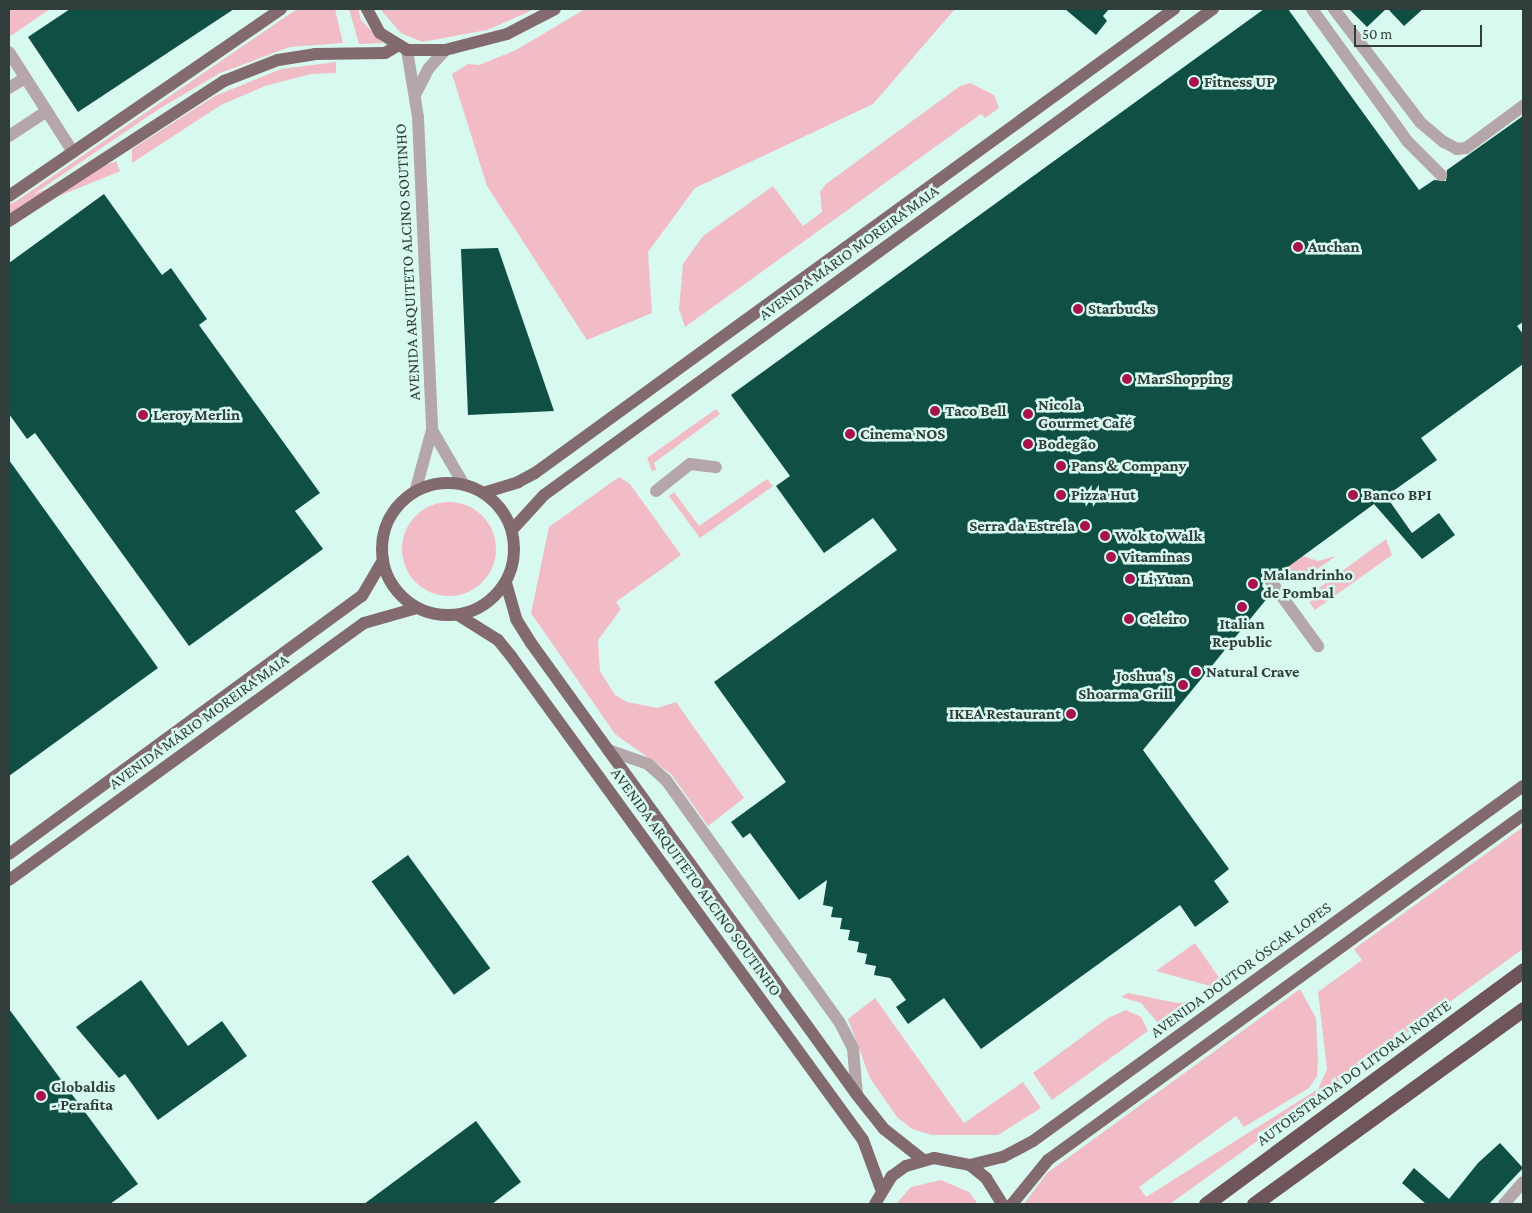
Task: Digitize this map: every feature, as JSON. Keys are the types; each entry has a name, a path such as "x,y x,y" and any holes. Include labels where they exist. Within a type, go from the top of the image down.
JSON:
{"highway":[{"name":"AUTOESTRADA DO LITORAL NORTE","path":"1206,1204 1523,970"},
{"path":"1254,1204 1523,1009"}],"main road":[{"path":"9,196 281,9"},
{"path":"367,9 380,33 403,48"},
{"path":"9,221 224,81 278,60 315,54 384,53 403,48 445,50 507,34 554,9"},
{"name":"AVENIDA MÁRIO MOREIRA MAIA","path":"512,530 544,494 1213,9"},
{"name":"AVENIDA MÁRIO MOREIRA MAIA","path":"483,493 518,482 535,473 1168,10"},
{"path":"431,485 464,485 483,493 506,515 512,530 512,566 506,583 477,609 458,615 417,608 394,588 383,560 382,540 388,522 399,505 415,492 431,485"},
{"name":"AVENIDA MÁRIO MOREIRA MAIA","path":"9,854 362,596 383,560"},
{"name":"AVENIDA ARQUITETO ALCINO SOUTINHO","path":"506,583 516,619 530,643 857,1095 884,1129 922,1159"},
{"name":"AVENIDA MÁRIO MOREIRA MAIA","path":"9,880 364,623 417,608"},
{"name":"AVENIDA ARQUITETO ALCINO SOUTINHO","path":"458,615 498,640 511,656 863,1140 881,1189"},
{"name":"AVENIDA DOUTOR ÓSCAR LOPES","path":"970,1165 1004,1157 1033,1141 1523,786"},
{"path":"1012,1204 1048,1160 1523,814"},
{"path":"875,1204 881,1189 906,1166 922,1159 946,1158 970,1165 986,1178 1002,1204"}],"street":[{"path":"1312,9 1408,142 1441,175"},
{"path":"1334,9 1421,123 1444,142 1456,149 1466,148 1523,106"},
{"name":"AVENIDA ARQUITETO ALCINO SOUTINHO","path":"403,48 416,92 432,430 415,492"},
{"path":"416,92 429,68 445,50"},
{"path":"9,52 73,152"},
{"path":"9,88 25,78"},
{"path":"9,136 47,111"},
{"name":"AVENIDA ARQUITETO ALCINO SOUTINHO","path":"432,430 464,485"},
{"path":"656,491 690,464 716,467"},
{"path":"1270,580 1318,646"},
{"path":"608,750 648,764 666,780 840,1023 852,1049 857,1095"},
{"path":"1504,1204 1523,1182"}],"shaded area":[{"path":"9,9 50,9 9,37"},
{"path":"297,9 335,9 343,43 290,47 220,73 159,109 9,211 9,206"},
{"path":"349,9 358,9 361,20 383,43 359,44"},
{"path":"380,9 535,9 487,30 422,42 401,33"},
{"path":"585,9 955,9 873,104 695,188 648,252 652,313 587,340 487,186 452,74 468,64 479,65 516,50"},
{"path":"336,62 336,73 311,74 265,86 221,105 132,163 132,149 215,96 281,69"},
{"path":"970,83 994,95 999,108 985,118 981,114 685,327 679,309 683,264 703,236 773,186 803,226 822,212 820,192 826,184 960,86"},
{"path":"116,161 120,171 9,216 9,204"},
{"path":"716,409 720,414 654,463 656,470 652,471 647,458"},
{"path":"619,477 630,484 681,555 616,602 621,609 598,640 600,671 615,695 627,702 657,708 676,702 744,798 708,826 671,774 615,734 531,613 549,527"},
{"path":"767,479 773,486 700,538 669,496 674,492 699,526"},
{"path":"449,502 467,506 482,516 492,531 496,549 492,567 482,582 467,592 449,596 431,592 416,582 406,567 402,549 406,531 416,516 431,506"},
{"path":"1386,539 1392,555 1315,610 1310,603 1312,593"},
{"path":"1303,556 1318,561 1336,556 1306,577 1292,577 1283,570"},
{"path":"1523,827 1523,949 1170,1204 1024,1204 1047,1173 1300,989 1316,1018 1317,1076 1309,1088 1244,1127 1236,1116 1139,1187 1146,1197 1318,1089 1327,1069 1318,992 1362,960 1354,949"},
{"path":"1195,943 1220,979 1210,986 1156,971"},
{"path":"1128,993 1177,1003 1189,1002 1158,1023 1141,1003 1121,997"},
{"path":"875,998 964,1123 1023,1082 1041,1108 998,1135 932,1135 912,1129 897,1117 870,1078 848,1019"},
{"path":"1126,1010 1141,1017 1148,1031 1052,1100 1033,1073 1108,1018"},
{"path":"941,1180 969,1192 978,1204 896,1204 911,1187"}],"building":[{"path":"70,9 234,9 78,112 28,37"},
{"path":"1065,9 1109,9 1103,16 1107,21 1096,35"},
{"name":"MarShopping","path":"1264,9 1288,9 1419,190 1434,180 1446,181 1447,170 1523,116 1523,322 1517,326 1523,334 1523,364 1421,438 1437,460 1386,496 1412,533 1439,513 1455,535 1422,559 1374,504 1277,575 1266,573 1262,586 1269,596 1143,750 1229,869 1214,881 1229,902 1195,927 1180,905 981,1049 944,998 908,1024 896,1007 906,1000 890,978 874,975 876,966 865,964 867,954 857,952 859,942 848,940 850,930 840,929 842,918 831,917 833,907 823,905 827,880 799,900 750,833 743,838 731,822 786,782 714,682 897,550 873,518 824,553 776,486 790,476 731,395"},
{"path":"1349,9 1386,9 1367,27"},
{"path":"1388,9 1423,9 1404,26"},
{"name":"Leroy Merlin","path":"104,194 162,275 171,268 207,319 199,325 320,493 295,511 323,549 189,646 35,433 27,439 9,414 9,263"},
{"path":"498,248 554,411 468,415 461,249"},
{"path":"9,460 158,668 9,776"},
{"path":"408,855 490,968 454,995 372,881"},
{"path":"141,980 188,1046 222,1021 247,1056 158,1120 125,1074 119,1078 76,1027"},
{"name":"Globaldis - Perafita","path":"9,1009 138,1184 110,1204 9,1204"},
{"path":"476,1121 521,1182 492,1204 364,1204"},
{"path":"1500,1143 1523,1168 1489,1204 1426,1204 1402,1183 1414,1168 1449,1199 1478,1163"}],"place":[{"name":"Fitness UP","path":"1194,82"},
{"name":"Auchan","path":"1298,247"},
{"name":"Starbucks","path":"1078,309"},
{"name":"MarShopping","path":"1127,379"},
{"name":"Taco Bell","path":"935,411"},
{"name":"Nicola Gourmet Café","path":"1028,414"},
{"name":"Leroy Merlin","path":"143,415"},
{"name":"Cinema NOS","path":"850,434"},
{"name":"Bodegão","path":"1028,444"},
{"name":"Pans & Company","path":"1061,466"},
{"name":"Pizza Hut","path":"1061,495"},
{"name":"Banco BPI","path":"1353,495"},
{"name":"Serra da Estrela","path":"1085,526"},
{"name":"Wok to Walk","path":"1105,536"},
{"name":"Vitaminas","path":"1111,557"},
{"name":"Li Yuan","path":"1130,579"},
{"name":"Malandrinho de Pombal","path":"1253,584"},
{"name":"Italian Republic","path":"1242,607"},
{"name":"Celeiro","path":"1129,619"},
{"name":"Natural Crave","path":"1196,672"},
{"name":"Joshua's Shoarma Grill","path":"1183,685"},
{"name":"IKEA Restaurant","path":"1071,714"},
{"name":"Globaldis - Perafita","path":"41,1096"}]}
